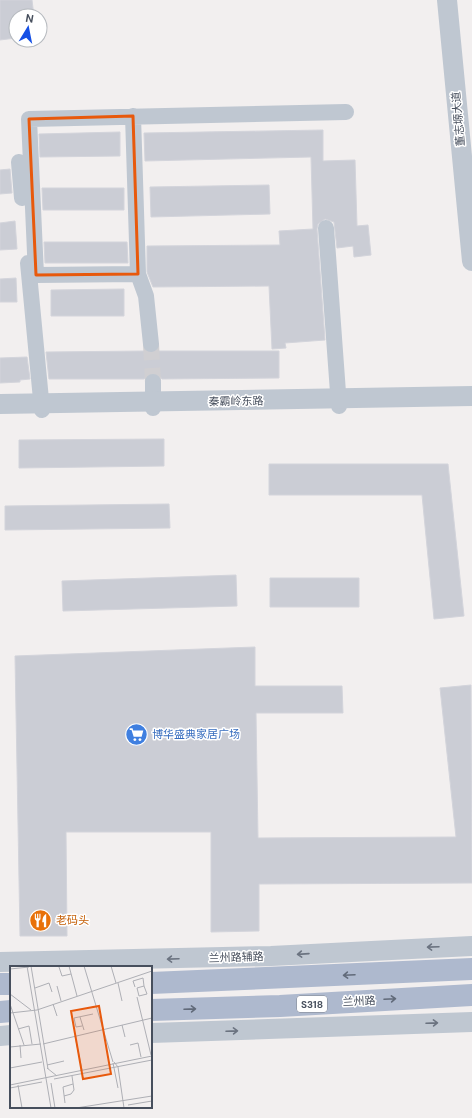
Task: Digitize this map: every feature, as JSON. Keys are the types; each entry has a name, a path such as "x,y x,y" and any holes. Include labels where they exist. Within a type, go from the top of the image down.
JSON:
{"main road":[{"path":"152,983 472,968"},
{"name":"兰州路","path":"152,1010 280,1006 472,995"},
{"path":"0,1012 10,1011"}],"street":[{"name":"董志塬大道","path":"447,0 472,261"},
{"name":"董志塬大道","path":"455,0 472,174"},
{"path":"138,274 36,275 29,119 346,112"},
{"path":"133,116 138,274 146,296 151,344"},
{"path":"19,162 41,407"},
{"path":"326,228 339,402"},
{"path":"153,382 153,405"},
{"name":"秦霸岭东路","path":"339,402 472,396"},
{"name":"秦霸岭东路","path":"0,411 41,407 153,405 339,402 472,403"},
{"name":"秦霸岭东路","path":"0,404 41,407"},
{"name":"兰州路辅路","path":"0,962 272,956 472,946"},
{"path":"152,1033 472,1022"},
{"path":"0,1036 10,1035"}],"highlighted area":[{"path":"133,116 138,274 36,275 29,119"}],"building":[{"path":"0,0 32,0 33,8 8,8 8,39 0,40"},
{"path":"323,130 323,161 355,160 357,226 368,225 371,255 354,257 353,246 337,248 334,222 325,219 318,224 317,229 325,340 285,343 286,348 272,349 269,286 153,287 147,272 147,246 280,245 279,231 313,229 311,157 145,161 144,133"},
{"path":"120,132 120,156 40,157 39,134"},
{"path":"10,169 12,193 0,194 0,170"},
{"path":"269,185 270,214 151,217 150,187"},
{"path":"42,188 124,188 124,210 43,210"},
{"path":"15,221 17,249 0,250 0,223"},
{"path":"44,242 127,242 128,263 45,263"},
{"path":"16,278 17,302 0,302 0,279"},
{"path":"124,289 124,316 51,316 51,290"},
{"path":"145,351 152,353 157,351 279,351 279,378 162,379 158,374 153,373 148,374 144,379 49,379 46,352"},
{"path":"27,357 30,379 20,380 20,382 0,383 0,358"},
{"path":"164,439 164,466 19,468 19,440"},
{"path":"269,464 448,464 464,616 434,619 422,495 269,495"},
{"path":"169,504 170,528 5,530 5,506"},
{"path":"236,575 237,606 63,611 62,581"},
{"path":"270,578 359,578 359,607 270,607"},
{"path":"255,647 255,686 342,686 343,713 256,713 258,838 456,837 440,688 471,685 472,883 259,884 259,931 211,932 211,832 66,832 67,936 20,936 15,656"}],"tunnel":[{"path":"151,344 153,382"}],"place":[{"name":"博华盛典家居广场","path":"137,734"},
{"name":"老码头","path":"41,920"}]}
